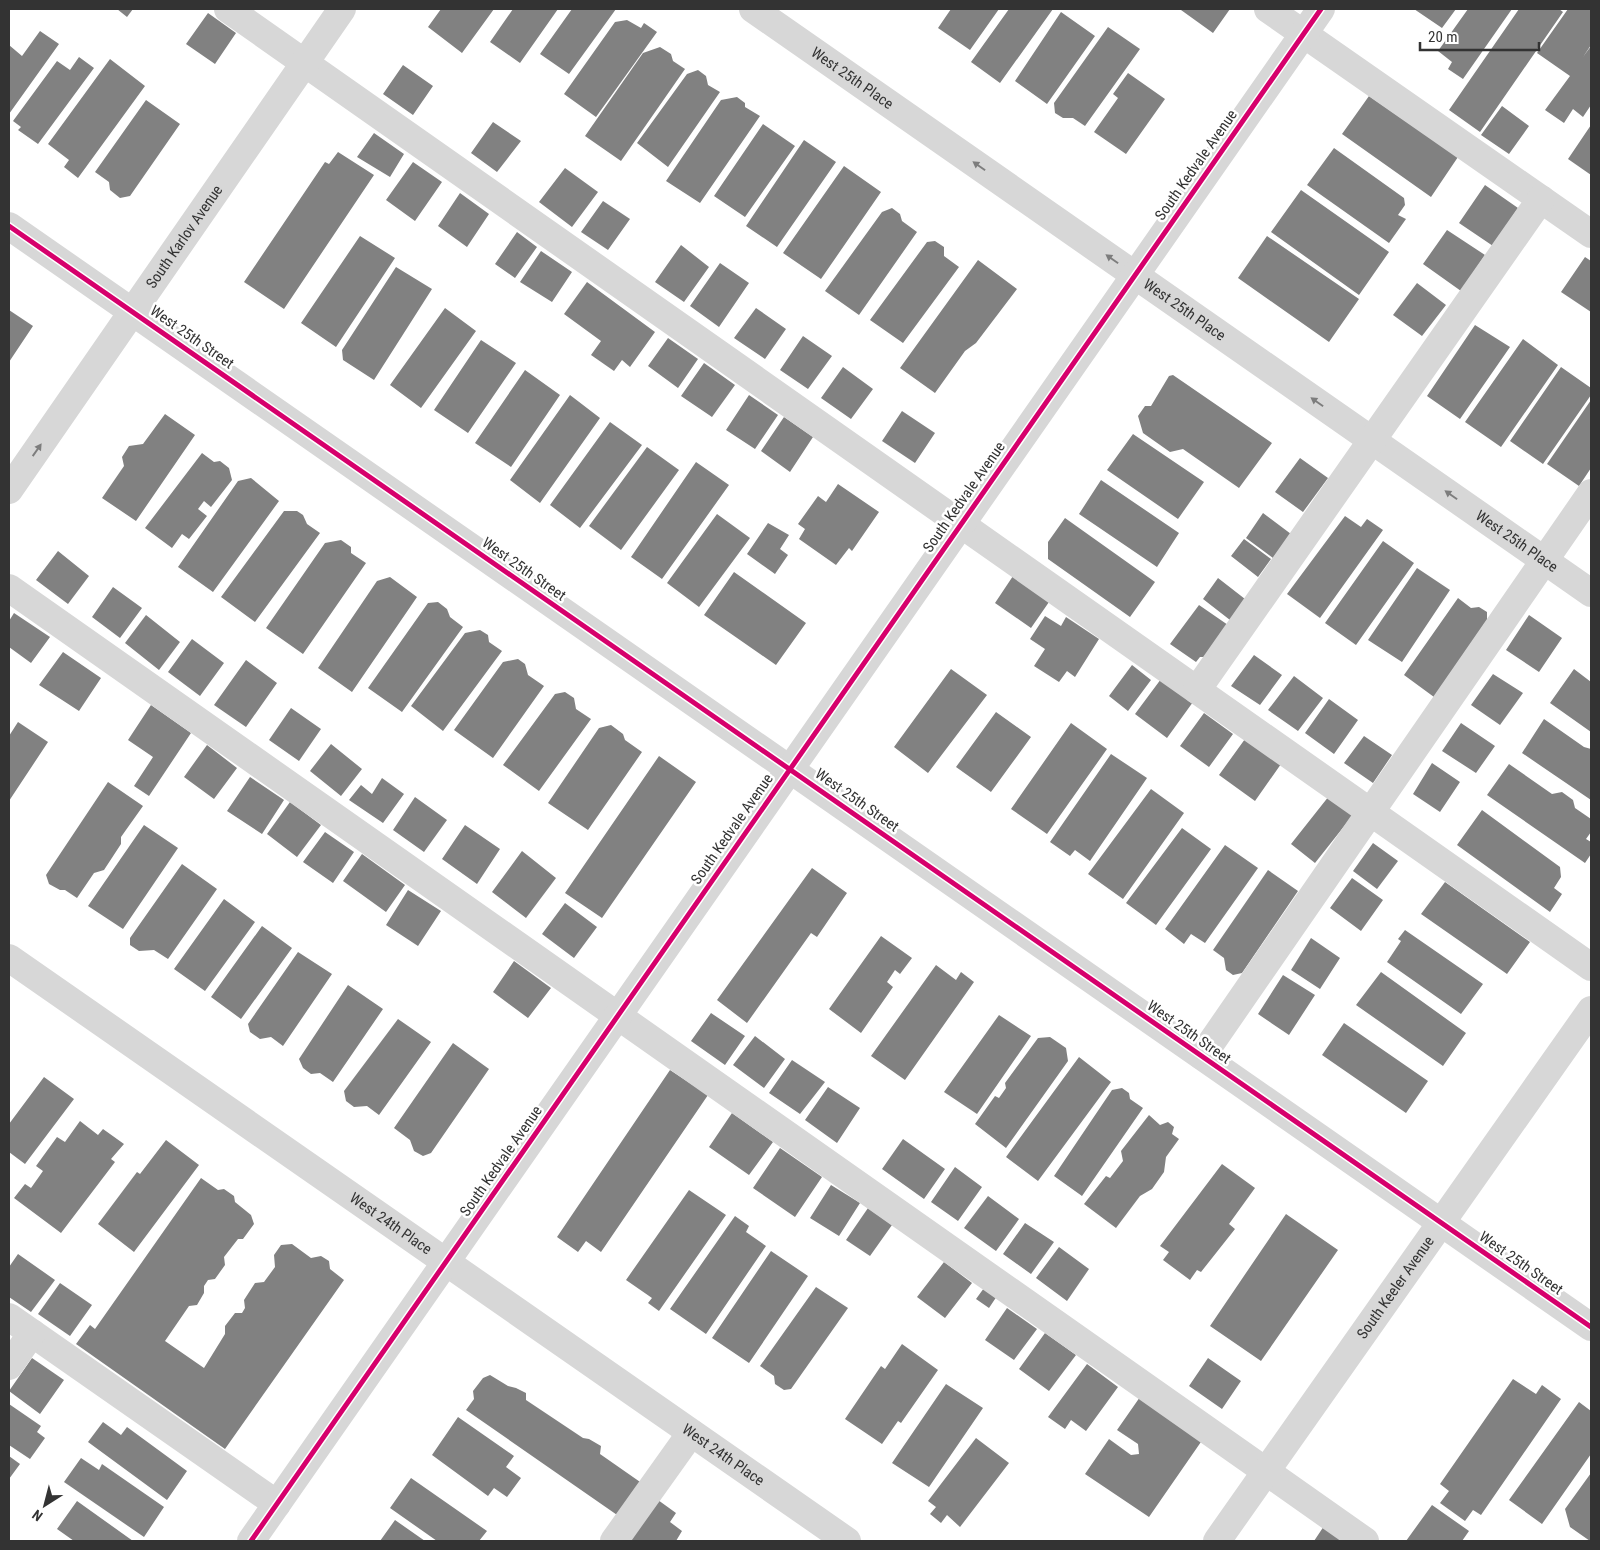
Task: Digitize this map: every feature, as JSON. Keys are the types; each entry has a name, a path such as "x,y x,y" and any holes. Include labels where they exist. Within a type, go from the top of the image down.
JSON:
{"street":[{"path":"228,9 1591,967"},
{"name":"South Karlov Avenue","path":"9,490 342,9"},
{"name":"West 25th Place","path":"753,9 1591,593"},
{"path":"1268,9 1591,234"},
{"name":"South Kedvale Avenue","path":"251,1541 1321,9"},
{"path":"1197,690 1542,199"},
{"name":"West 25th Street","path":"9,226 1591,1327"},
{"path":"1202,1056 1591,493"},
{"path":"9,588 1364,1541"},
{"name":"West 24th Place","path":"9,958 847,1541"},
{"name":"South Keeler Avenue","path":"1217,1541 1591,1010"},
{"path":"9,1317 277,1504"},
{"path":"9,1366 32,1333"},
{"path":"614,1541 691,1433"}],"building":[{"path":"117,9 133,9 127,17"},
{"path":"441,9 494,9 462,53 428,27"},
{"path":"513,9 558,9 520,63 490,42"},
{"path":"572,9 616,9 569,74 540,54"},
{"path":"951,9 999,9 970,50 938,28"},
{"path":"1009,9 1053,9 1000,83 971,62"},
{"path":"1182,9 1230,9 1213,33"},
{"path":"1414,9 1456,9 1442,28"},
{"path":"1468,9 1512,9 1463,79 1448,69 1452,62 1438,51"},
{"path":"1519,9 1559,9 1563,12 1480,132 1449,110"},
{"path":"1568,9 1591,9 1591,45 1583,57 1591,46 1591,105 1583,117 1573,109 1564,123 1545,110 1570,76 1537,53"},
{"path":"1061,12 1095,36 1047,104 1015,81"},
{"path":"208,13 236,33 215,64 186,44"},
{"path":"627,20 641,28 644,23 657,32 596,117 564,94 615,22"},
{"path":"1108,27 1140,49 1085,126 1073,118 1063,118 1055,113 1054,103"},
{"path":"40,31 59,44 9,114 9,45 22,56"},
{"path":"660,47 671,54 673,61 685,69 621,161 585,136 643,53"},
{"path":"79,57 94,68 38,144 18,130 21,127 13,121 57,61 70,70"},
{"path":"110,59 145,86 78,178 64,167 69,160 48,144"},
{"path":"403,65 433,86 413,115 383,94"},
{"path":"698,70 706,76 708,85 720,92 668,167 637,143 687,74"},
{"path":"1128,73 1165,99 1126,154 1094,132 1118,98 1113,94"},
{"path":"1369,96 1458,157 1431,197 1342,134"},
{"path":"737,97 745,103 745,107 760,116 700,203 666,181 721,100"},
{"path":"146,100 180,124 130,196 120,198 110,190 109,182 95,172"},
{"path":"1502,106 1529,126 1509,154 1481,135"},
{"path":"493,122 521,141 497,172 471,153"},
{"path":"763,124 795,146 745,217 714,196"},
{"path":"1591,125 1591,175 1568,159"},
{"path":"374,133 404,154 390,177 357,157"},
{"path":"804,140 836,162 777,247 746,226"},
{"path":"1334,148 1404,198 1405,205 1398,215 1406,219 1389,243 1307,185"},
{"path":"338,152 374,175 284,309 244,282 325,162 329,164"},
{"path":"413,162 442,182 415,221 386,200"},
{"path":"844,166 881,192 821,279 783,253"},
{"path":"565,168 598,192 572,227 539,202"},
{"path":"1485,185 1518,208 1493,246 1459,223"},
{"path":"1301,190 1389,252 1359,295 1271,232"},
{"path":"460,193 489,214 467,247 438,226"},
{"path":"603,201 630,219 608,250 581,232"},
{"path":"892,208 900,214 902,221 917,232 859,315 825,291 882,212"},
{"path":"1447,230 1485,255 1461,291 1423,264"},
{"path":"517,232 537,247 515,278 495,264"},
{"path":"360,236 395,258 336,347 301,323"},
{"path":"1267,236 1359,299 1329,342 1238,278"},
{"path":"935,241 944,247 944,256 959,267 903,343 870,320 927,242"},
{"path":"681,245 709,267 684,302 655,282"},
{"path":"541,251 572,272 552,302 520,282"},
{"path":"1585,257 1591,261 1591,312 1561,292"},
{"path":"978,260 1017,289 976,343 965,351 935,393 900,368"},
{"path":"720,263 749,283 719,327 690,306"},
{"path":"396,267 432,289 374,380 343,360 342,350"},
{"path":"587,282 655,332 630,367 622,360 614,371 591,355 601,341 564,314"},
{"path":"1417,283 1446,305 1422,336 1393,315"},
{"path":"445,308 476,331 421,408 390,385"},
{"path":"756,308 786,329 765,359 734,338"},
{"path":"9,310 33,326 9,362"},
{"path":"1475,325 1510,347 1460,419 1427,396"},
{"path":"803,336 832,356 808,389 780,370"},
{"path":"668,338 698,359 678,388 648,366"},
{"path":"1523,339 1558,365 1501,447 1465,422"},
{"path":"481,340 516,363 468,433 434,410"},
{"path":"704,363 735,385 712,417 681,396"},
{"path":"843,367 873,389 851,419 821,398"},
{"path":"1561,367 1591,388 1591,395 1543,464 1510,441"},
{"path":"525,370 560,395 511,467 475,443"},
{"path":"1173,375 1272,443 1239,488 1183,449 1170,452 1143,433 1138,416 1145,406 1151,406 1169,376"},
{"path":"570,395 600,418 540,503 510,480"},
{"path":"749,395 778,415 755,449 726,430"},
{"path":"1591,400 1591,468 1579,486 1547,464"},
{"path":"902,411 935,433 915,463 882,441"},
{"path":"165,414 195,435 136,521 102,498 124,466 122,457 129,446 143,444"},
{"path":"784,417 813,437 790,472 761,451"},
{"path":"610,422 642,445 580,528 550,505"},
{"path":"1133,434 1204,482 1178,519 1107,470"},
{"path":"647,447 679,470 621,550 589,526"},
{"path":"202,453 214,462 220,461 229,468 232,480 211,507 204,501 198,509 207,516 189,539 182,534 172,548 145,528"},
{"path":"1300,458 1328,478 1303,512 1275,492"},
{"path":"696,462 729,485 662,579 631,557"},
{"path":"251,478 279,501 213,592 178,567 238,481"},
{"path":"1101,480 1179,533 1157,567 1079,514"},
{"path":"838,484 879,512 852,551 849,548 836,565 799,539 805,529 798,524 818,496 826,502"},
{"path":"284,511 297,511 303,515 307,524 320,533 255,622 221,597"},
{"path":"1263,513 1291,534 1273,558 1246,538"},
{"path":"717,514 750,538 699,607 667,583"},
{"path":"1345,516 1361,527 1367,519 1383,530 1320,618 1287,594"},
{"path":"1065,518 1155,582 1130,617 1048,559 1048,542"},
{"path":"768,523 789,535 780,549 788,555 775,574 747,554"},
{"path":"1244,539 1271,559 1258,577 1231,556"},
{"path":"341,540 351,547 351,553 366,563 303,654 266,628 325,543"},
{"path":"1383,541 1414,563 1356,645 1325,623"},
{"path":"58,551 89,576 68,604 36,580"},
{"path":"1417,568 1450,590 1402,662 1368,640"},
{"path":"734,572 806,623 776,665 704,615"},
{"path":"1013,576 1049,602 1031,628 995,603"},
{"path":"390,577 417,597 352,692 318,668 377,581"},
{"path":"1218,578 1245,599 1230,620 1203,599"},
{"path":"113,587 142,608 120,638 92,617"},
{"path":"1458,598 1471,608 1479,607 1487,612 1487,620 1434,697 1404,675"},
{"path":"438,602 447,609 450,617 463,627 402,712 368,688 428,603"},
{"path":"1199,605 1228,625 1205,657 1200,657 1196,662 1170,644"},
{"path":"14,613 50,637 31,663 9,647 9,621"},
{"path":"146,615 180,642 159,670 125,643"},
{"path":"1529,615 1562,638 1539,672 1506,650"},
{"path":"1045,616 1061,626 1066,617 1099,639 1075,677 1067,671 1059,682 1034,666 1045,649 1030,639"},
{"path":"480,630 488,635 489,642 502,651 443,731 411,706 465,633"},
{"path":"192,639 224,663 200,696 168,672"},
{"path":"63,652 101,678 79,711 39,685"},
{"path":"1254,655 1282,675 1260,705 1231,686"},
{"path":"518,659 525,664 528,675 544,686 493,758 454,730 503,662"},
{"path":"246,660 277,683 246,727 214,705"},
{"path":"1132,665 1151,680 1128,711 1109,696"},
{"path":"951,669 987,695 928,773 894,747"},
{"path":"1574,669 1591,682 1591,732 1550,703"},
{"path":"1493,674 1523,693 1500,725 1471,705"},
{"path":"1294,676 1323,698 1298,731 1268,710"},
{"path":"1161,679 1193,702 1167,738 1135,714"},
{"path":"565,692 574,698 576,709 591,719 539,791 503,765 555,694"},
{"path":"1329,699 1358,720 1334,754 1305,733"},
{"path":"151,705 191,733 149,796 134,786 153,757 128,740"},
{"path":"291,708 321,729 299,761 269,740"},
{"path":"996,712 1031,737 991,792 956,767"},
{"path":"1204,713 1233,734 1209,767 1180,746"},
{"path":"1544,719 1584,747 1591,749 1591,800 1522,753"},
{"path":"18,722 48,742 9,801 9,736"},
{"path":"1071,723 1107,749 1047,834 1011,809"},
{"path":"1461,723 1495,746 1476,773 1442,751"},
{"path":"611,725 623,734 625,740 642,752 588,830 548,803 599,728"},
{"path":"1364,736 1392,755 1373,783 1344,763"},
{"path":"1245,739 1281,764 1255,801 1219,775"},
{"path":"331,744 362,769 341,796 310,771"},
{"path":"207,745 237,768 214,799 184,777"},
{"path":"1111,754 1147,778 1090,861 1075,850 1070,856 1050,842"},
{"path":"659,756 696,782 602,918 565,893"},
{"path":"1432,763 1460,782 1440,812 1413,794"},
{"path":"1509,764 1552,794 1562,792 1573,800 1575,808 1591,819 1591,832 1586,839 1591,842 1591,854 1585,863 1487,795"},
{"path":"250,777 284,800 262,834 227,811"},
{"path":"382,778 404,794 383,823 349,800 361,785 372,794"},
{"path":"108,782 143,806 121,837 121,844 104,870 94,873 77,898 65,890 60,890 49,884 46,875"},
{"path":"1151,789 1184,813 1123,899 1088,874"},
{"path":"1329,796 1353,815 1315,863 1291,844"},
{"path":"415,797 447,820 424,852 393,830"},
{"path":"290,802 321,825 297,857 267,834"},
{"path":"1482,810 1560,867 1561,877 1554,888 1562,894 1550,912 1457,845"},
{"path":"144,825 178,848 123,929 88,906"},
{"path":"465,825 500,849 477,884 442,859"},
{"path":"1182,828 1211,849 1156,925 1126,903"},
{"path":"325,832 354,852 333,883 303,862"},
{"path":"1373,843 1398,861 1377,889 1353,871"},
{"path":"1225,845 1258,868 1205,943 1191,934 1184,944 1165,929"},
{"path":"522,851 556,878 526,918 492,892"},
{"path":"362,854 405,885 386,912 343,881"},
{"path":"182,864 217,889 168,959 154,950 139,951 130,945 130,938"},
{"path":"812,868 847,893 817,937 811,933 747,1023 717,1000"},
{"path":"1268,870 1298,891 1242,973 1233,975 1226,970 1224,958 1213,950"},
{"path":"1352,878 1383,900 1361,931 1330,908"},
{"path":"1445,882 1530,942 1507,974 1421,914"},
{"path":"408,890 441,911 418,946 386,925"},
{"path":"224,899 255,922 205,991 174,969"},
{"path":"565,903 597,927 574,958 542,934"},
{"path":"262,926 292,948 241,1019 211,997"},
{"path":"1405,930 1483,984 1461,1014 1387,962 1401,941 1398,939"},
{"path":"881,936 912,958 900,974 895,970 887,982 893,987 861,1033 829,1009"},
{"path":"1311,938 1340,958 1320,989 1291,970"},
{"path":"298,952 332,974 283,1046 271,1037 260,1039 250,1032 248,1024"},
{"path":"514,961 551,988 528,1018 493,992"},
{"path":"936,965 956,980 961,972 974,982 905,1080 871,1056"},
{"path":"1381,972 1466,1033 1443,1066 1356,1005"},
{"path":"1283,975 1315,995 1289,1035 1258,1014"},
{"path":"348,985 383,1009 333,1082 320,1073 311,1074 303,1068 299,1059"},
{"path":"711,1013 745,1036 725,1065 691,1041"},
{"path":"999,1015 1031,1036 977,1114 944,1092"},
{"path":"398,1019 431,1042 379,1115 367,1106 354,1107 346,1101 344,1091"},
{"path":"1344,1023 1428,1081 1406,1113 1322,1055"},
{"path":"755,1036 785,1059 764,1088 733,1065"},
{"path":"1050,1037 1066,1048 1068,1061 1006,1148 975,1124 995,1096 999,1098 1006,1088 1005,1083 1038,1038"},
{"path":"453,1043 489,1069 431,1153 423,1156 414,1151 410,1140 394,1128"},
{"path":"1079,1057 1111,1082 1038,1181 1006,1157"},
{"path":"792,1060 825,1082 800,1114 769,1093"},
{"path":"670,1070 708,1095 601,1252 586,1241 578,1252 557,1237"},
{"path":"44,1077 74,1099 25,1164 9,1152 9,1124"},
{"path":"828,1087 860,1108 837,1143 805,1120"},
{"path":"1122,1088 1129,1093 1130,1099 1143,1108 1082,1196 1054,1176 1112,1090"},
{"path":"732,1113 773,1142 749,1175 709,1147"},
{"path":"1149,1115 1160,1125 1168,1122 1174,1127 1172,1134 1179,1139 1166,1157 1164,1172 1152,1189 1140,1196 1116,1228 1084,1204 1106,1176 1110,1178 1123,1161 1121,1151"},
{"path":"80,1121 98,1135 103,1129 124,1144 111,1159 115,1162 61,1233 14,1198 25,1184 31,1188 43,1171 36,1166 57,1137 65,1142"},
{"path":"903,1139 945,1169 924,1199 882,1169"},
{"path":"166,1140 199,1165 134,1252 98,1224 137,1172 140,1174"},
{"path":"780,1148 822,1177 795,1217 753,1188"},
{"path":"1222,1164 1255,1188 1229,1224 1235,1229 1201,1272 1197,1270 1190,1280 1163,1260 1169,1252 1160,1246"},
{"path":"955,1167 982,1187 958,1221 931,1202"},
{"path":"201,1178 218,1190 224,1189 234,1196 235,1202 251,1215 254,1224 243,1239 238,1239 224,1257 225,1265 215,1279 208,1280 204,1286 204,1293 197,1305 189,1306 165,1341 204,1368 225,1334 225,1326 235,1313 242,1313 245,1308 244,1300 255,1283 264,1282 275,1267 274,1255 281,1245 292,1244 311,1258 321,1256 329,1261 330,1269 344,1280 225,1449 76,1344 90,1325 95,1329"},
{"path":"831,1185 860,1203 839,1236 810,1218"},
{"path":"689,1190 726,1215 659,1311 648,1303 652,1298 626,1280"},
{"path":"988,1196 1019,1219 996,1251 964,1228"},
{"path":"868,1208 892,1225 870,1256 846,1240"},
{"path":"1286,1214 1338,1250 1261,1361 1210,1326"},
{"path":"735,1216 749,1226 746,1232 766,1246 706,1334 670,1309"},
{"path":"1025,1223 1054,1242 1031,1274 1003,1254"},
{"path":"1059,1247 1089,1269 1067,1301 1036,1278"},
{"path":"771,1251 808,1276 749,1363 712,1338"},
{"path":"18,1254 55,1280 31,1312 9,1297 9,1267"},
{"path":"944,1262 972,1283 945,1318 917,1297"},
{"path":"60,1283 92,1305 70,1336 38,1314"},
{"path":"816,1287 848,1308 791,1389 784,1390 775,1384 774,1376 760,1366"},
{"path":"984,1288 997,1296 989,1308 976,1299"},
{"path":"1007,1308 1037,1329 1014,1360 985,1340"},
{"path":"1045,1333 1076,1355 1049,1391 1019,1369"},
{"path":"902,1344 938,1370 901,1423 898,1421 882,1444 845,1419 881,1366 885,1369"},
{"path":"32,1358 64,1380 40,1414 9,1391"},
{"path":"1208,1358 1241,1381 1222,1409 1189,1386"},
{"path":"1087,1364 1118,1387 1086,1431 1071,1420 1065,1429 1048,1417"},
{"path":"490,1375 508,1386 526,1393 526,1400 583,1438 589,1439 601,1446 600,1454 643,1484 620,1517 466,1410 474,1399 473,1391 483,1378"},
{"path":"1513,1379 1536,1394 1542,1385 1561,1399 1481,1515 1473,1510 1465,1521 1440,1503 1449,1491 1440,1484"},
{"path":"946,1384 983,1408 929,1487 892,1463"},
{"path":"1140,1397 1203,1439 1149,1517 1085,1474 1109,1439 1131,1455 1139,1454 1138,1444 1117,1430"},
{"path":"1579,1402 1591,1411 1591,1454 1542,1524 1509,1500"},
{"path":"9,1404 41,1426 37,1432 45,1438 30,1459 9,1445"},
{"path":"458,1417 514,1456 506,1467 521,1478 507,1497 494,1488 488,1496 432,1455"},
{"path":"103,1422 121,1435 127,1427 187,1471 167,1500 88,1442"},
{"path":"976,1438 1009,1463 960,1527 947,1515 941,1523 930,1514 936,1507 928,1501"},
{"path":"9,1456 20,1464 9,1479"},
{"path":"81,1458 99,1470 102,1464 164,1507 144,1537 64,1482"},
{"path":"1591,1473 1590,1541 1570,1527 1565,1509"},
{"path":"411,1478 487,1531 479,1541 437,1541 390,1508"},
{"path":"658,1500 676,1513 670,1522 682,1531 676,1541 629,1541"},
{"path":"77,1501 133,1541 74,1541 57,1529"},
{"path":"1432,1505 1469,1531 1462,1541 1406,1541"},
{"path":"395,1520 425,1541 380,1541"},
{"path":"1324,1526 1347,1541 1314,1541"}],"cycle path":[{"path":"251,1541 1321,9"},
{"path":"9,226 1591,1327"}]}
